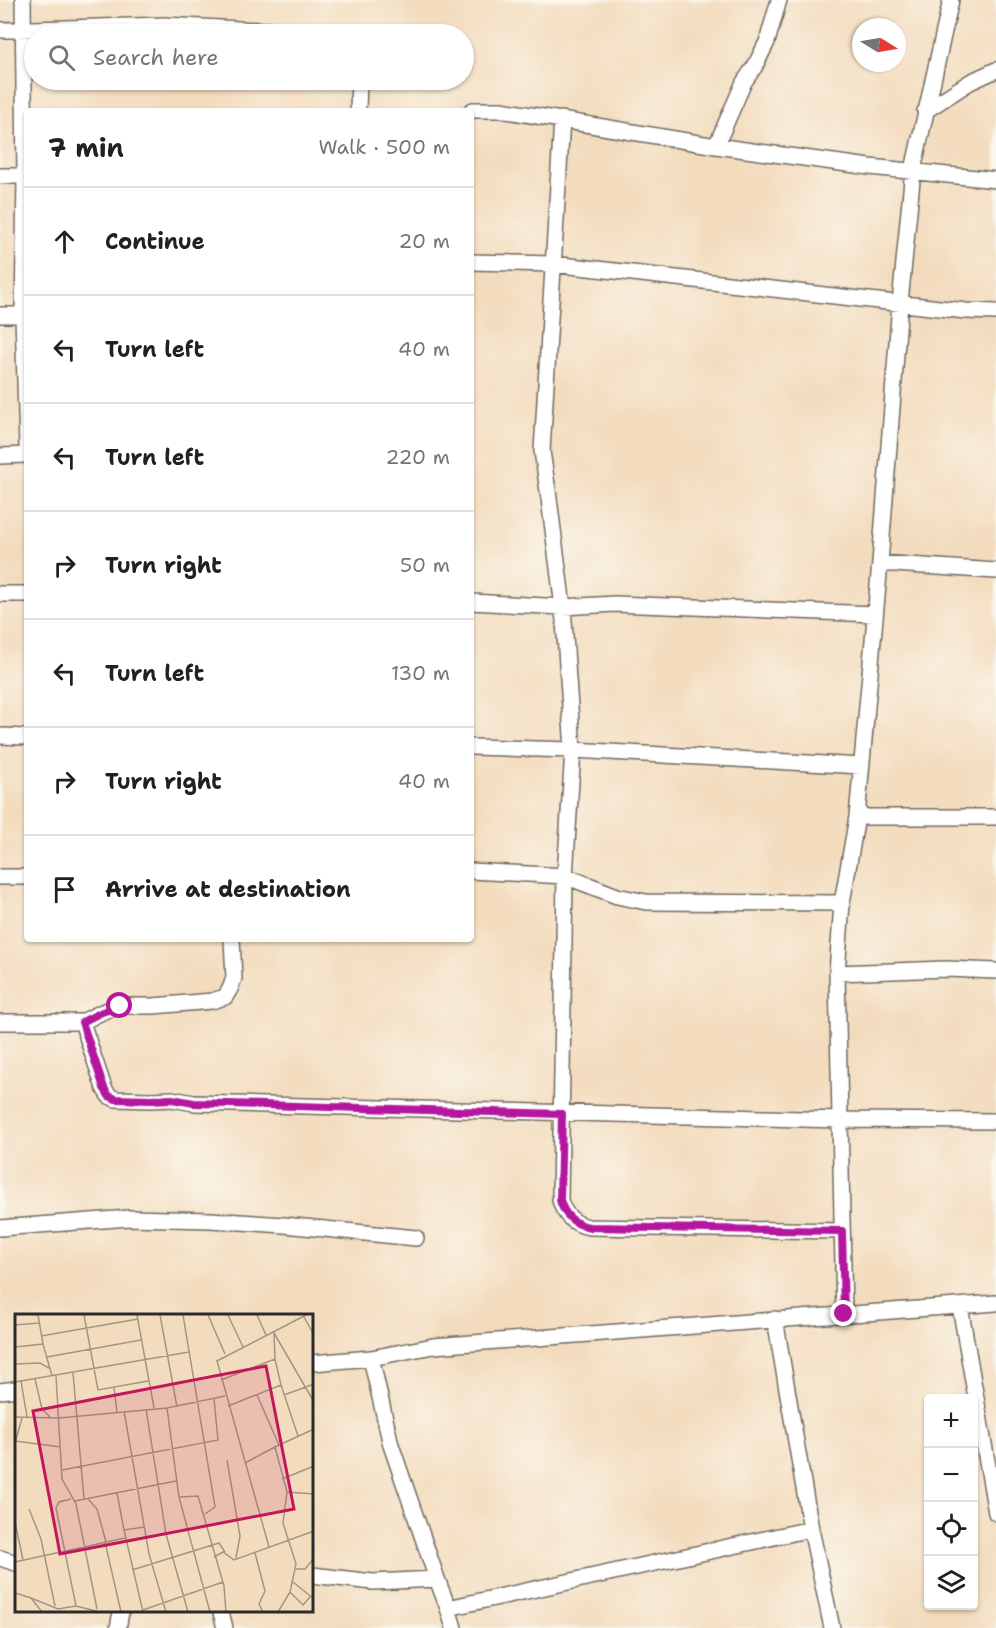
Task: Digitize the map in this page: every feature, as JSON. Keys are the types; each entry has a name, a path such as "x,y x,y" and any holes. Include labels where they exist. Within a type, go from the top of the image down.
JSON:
{"street":[{"path":"23,0 24,78"},
{"path":"716,146 744,82 767,42 779,0"},
{"path":"844,1314 837,974 842,903 857,817 913,170 951,0"},
{"path":"0,30 23,29"},
{"path":"926,111 970,81 996,70"},
{"path":"24,90 25,108"},
{"path":"358,108 359,90"},
{"path":"474,110 501,110 716,146 870,167 996,180"},
{"path":"562,119 542,451 562,607 573,750 565,876 560,1200 562,1208 573,1221 589,1227 842,1231"},
{"path":"0,176 24,176"},
{"path":"474,262 553,264 966,311 996,312"},
{"path":"0,315 24,320"},
{"path":"0,456 24,455"},
{"path":"880,563 996,571"},
{"path":"0,594 24,594"},
{"path":"474,602 562,607 615,604 875,614"},
{"path":"0,736 24,737"},
{"path":"474,747 573,750 861,766"},
{"path":"857,817 996,817"},
{"path":"474,871 565,876 617,896 646,902 842,903"},
{"path":"0,877 24,877"},
{"path":"0,1022 82,1022 120,1006 212,1001 225,997 234,978 232,942"},
{"path":"837,974 946,969 996,971"},
{"path":"82,1022 104,1088 109,1096 116,1099 172,1099 194,1103 562,1114 996,1121"},
{"path":"0,1228 129,1218 284,1225 416,1238"},
{"path":"314,1363 371,1358 433,1346 996,1303"},
{"path":"960,1306 996,1513"},
{"path":"775,1319 811,1529 832,1628"},
{"path":"371,1358 391,1445 454,1628"},
{"path":"0,1391 15,1389"},
{"path":"448,1608 811,1529"},
{"path":"0,1558 15,1563"},
{"path":"314,1575 373,1582 437,1579"},
{"path":"118,1628 121,1613"},
{"path":"221,1613 225,1628"}],"route":[{"path":"120,1006 82,1022 104,1088 109,1096 116,1099 172,1099 194,1103 562,1114 560,1200 562,1208 573,1221 589,1227 842,1231 844,1314"}]}
